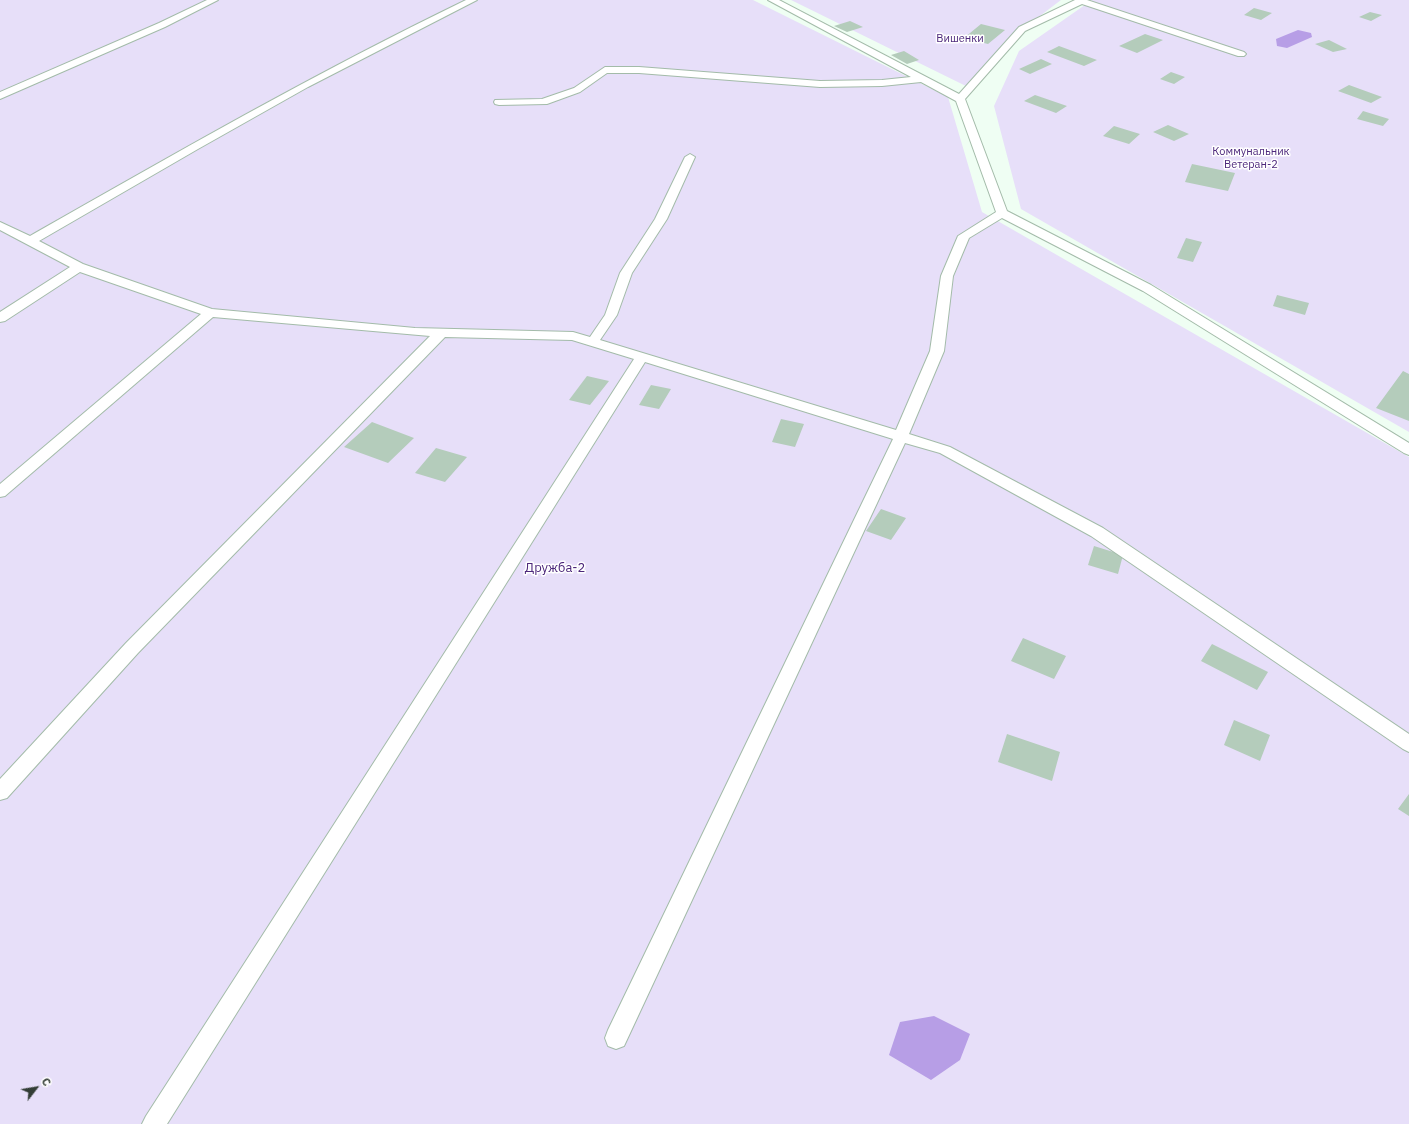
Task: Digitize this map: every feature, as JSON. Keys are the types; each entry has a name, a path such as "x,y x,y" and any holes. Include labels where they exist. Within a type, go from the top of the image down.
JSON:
{"lane":[{"path":"0,96 162,25 214,0"},
{"path":"30,242 246,117 421,24 473,0"},
{"path":"772,0 960,99 1002,213 1147,288 1409,450"},
{"path":"960,99 1022,29 1080,0 1241,54"},
{"path":"499,102 543,102 577,90 605,70 640,70 820,84 882,83 923,79"},
{"path":"592,343 611,315 626,273 661,219 690,157"},
{"path":"616,1038 901,436 937,351 947,276 964,236 1002,213"},
{"path":"0,225 79,267 210,314 415,332 573,336 945,450 1097,532 1409,744"},
{"path":"0,318 79,267"},
{"path":"0,492 210,314"},
{"path":"0,792 132,648 440,333"},
{"path":"154,1124 642,357"}],"green space":[{"name":"Дружба-2","path":"0,0 753,0 948,97 982,212 1409,457 1409,1124 0,1124"},
{"name":"Вишенки","path":"791,0 1061,0 1020,31 970,88"},
{"name":"Коммунальник Ветеран-2","path":"1092,0 1409,0 1409,432 1021,209 994,106 1019,51"}],"shaded area":[{"path":"1298,30 1311,33 1312,37 1287,48 1277,46 1276,39"},
{"path":"934,1016 970,1034 960,1060 931,1080 889,1055 900,1022"}],"building":[{"path":"1254,8 1272,13 1261,20 1244,15"},
{"path":"1370,12 1382,15 1371,21 1359,17"},
{"path":"850,21 863,27 847,32 834,26"},
{"path":"981,24 1005,30 988,44 964,38"},
{"path":"1145,34 1163,40 1137,53 1119,46"},
{"path":"1329,40 1347,49 1333,52 1315,44"},
{"path":"1059,46 1097,60 1084,66 1047,52"},
{"path":"904,51 919,60 907,64 891,55"},
{"path":"1041,59 1052,64 1030,74 1019,69"},
{"path":"1171,72 1185,77 1174,84 1160,79"},
{"path":"1349,85 1382,97 1371,103 1338,91"},
{"path":"1035,95 1067,106 1056,113 1024,101"},
{"path":"1363,111 1389,119 1383,126 1357,119"},
{"path":"1168,125 1189,134 1174,141 1153,132"},
{"path":"1114,126 1140,134 1129,144 1103,136"},
{"path":"1192,164 1235,173 1228,191 1185,182"},
{"path":"1186,238 1202,242 1193,262 1177,258"},
{"path":"1277,295 1309,303 1305,315 1273,306"},
{"path":"1403,371 1409,374 1409,421 1376,408"},
{"path":"587,376 609,381 590,405 569,400"},
{"path":"651,385 671,389 659,409 639,405"},
{"path":"781,419 804,424 795,447 772,442"},
{"path":"372,422 414,438 388,463 344,447"},
{"path":"436,448 467,457 445,482 415,473"},
{"path":"881,509 906,518 891,540 866,531"},
{"path":"1094,546 1123,555 1118,574 1088,565"},
{"path":"1023,638 1066,656 1054,679 1011,661"},
{"path":"1212,644 1268,672 1257,690 1201,661"},
{"path":"1234,720 1270,735 1260,761 1224,745"},
{"path":"1007,734 1060,752 1052,781 998,762"},
{"path":"1409,794 1409,816 1398,809"}]}
